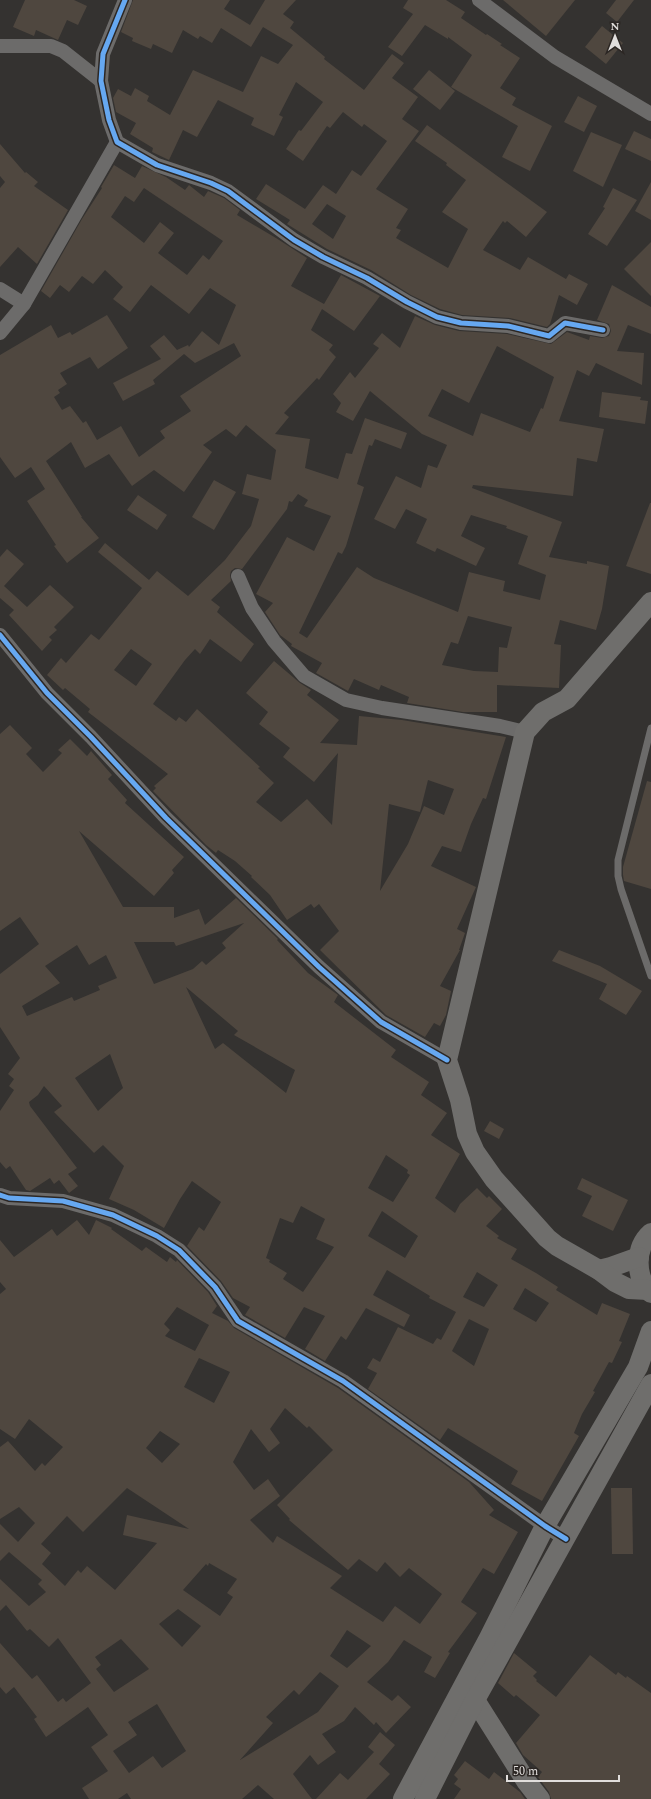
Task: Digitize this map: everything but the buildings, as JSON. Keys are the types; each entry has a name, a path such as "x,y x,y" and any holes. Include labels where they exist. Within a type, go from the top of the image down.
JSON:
{"main road":[{"path":"650,1292 629,1289 557,1246 547,1238 486,1169 475,1152 467,1134 460,1100 447,1060 525,732 543,712 567,699 651,602"},
{"path":"650,1292 642,1280 639,1269 639,1257 642,1245 651,1233"},
{"path":"598,1270 611,1268 639,1257"},
{"path":"425,1799 475,1700 497,1642 545,1526 638,1367 651,1331"},
{"path":"403,1799 497,1642 566,1539 651,1384"},
{"path":"475,1700 526,1780 540,1799"}],"street":[{"path":"125,0 103,54 101,81 109,120 117,142 157,165 211,183 228,191 294,240 323,257 367,278 407,302 437,317 461,323 508,326 549,336 565,323 603,330"},
{"path":"479,0 555,57 651,114"},
{"path":"0,46 51,46 63,52 101,81"},
{"path":"0,333 24,304 117,142"},
{"path":"0,289 24,304"},
{"path":"238,576 252,608 274,641 304,676 346,700 382,708 500,726 525,732"},
{"path":"0,634 47,693 91,737 166,818 318,967 381,1022 447,1060"},
{"path":"0,1195 9,1198 63,1201 113,1215 157,1236 179,1250 210,1282 238,1320 344,1381 545,1526 566,1539"}],"lane":[{"path":"651,728 618,860 618,876 621,889 651,976"}],"cycle path":[{"path":"125,0 103,54 101,81 109,120 117,142 157,165 211,183 228,191 294,240 323,257 367,278 407,302 437,317 461,323 508,326 549,336 565,323 603,330"},
{"path":"0,635 47,693 91,737 166,818 319,967 381,1022 447,1060"},
{"path":"0,1195 9,1198 63,1201 113,1215 157,1236 179,1250 215,1287 238,1321 343,1381 545,1526 566,1539"}]}
